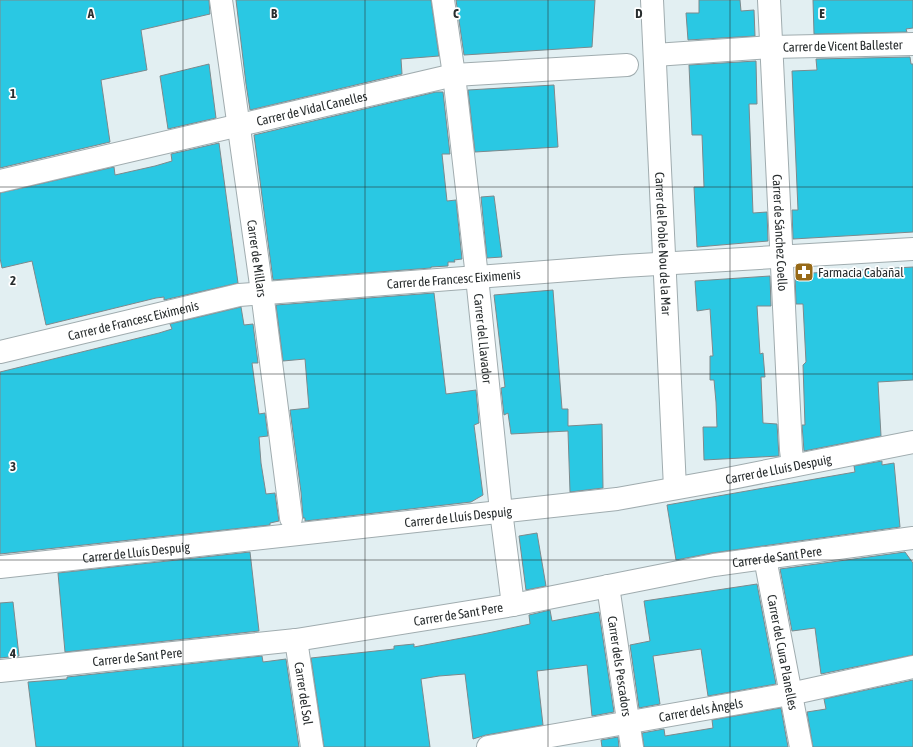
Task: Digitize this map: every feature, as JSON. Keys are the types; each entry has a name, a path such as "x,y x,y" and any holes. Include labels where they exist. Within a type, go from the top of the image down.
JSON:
{"street":[{"name":"Carrer de Millars","path":"220,0 262,292 291,518"},
{"name":"Carrer del Llavador","path":"443,0 454,75 477,277 501,511 513,605"},
{"name":"Carrer del Poble Nou de la Mar","path":"652,0 675,488"},
{"name":"Carrer de Sánchez Coello","path":"769,0 781,257 793,465"},
{"name":"Carrer de Vicent Ballester","path":"771,47 913,44"},
{"path":"654,55 771,47"},
{"name":"Carrer de Vidal Canelles","path":"0,181 454,75 627,65"},
{"name":"Carrer de Francesc Eiximenis","path":"0,352 239,295 262,292 664,263 913,249"},
{"name":"Carrer de Lluís Despuig","path":"0,567 617,499 913,442"},
{"name":"Carrer de Sant Pere","path":"0,671 296,640 513,605 714,565 913,538"},
{"name":"Carrer del Cura Planelles","path":"765,558 800,747"},
{"name":"Carrer dels Pescadors","path":"608,586 632,747"},
{"name":"Carrer del Sol","path":"296,640 312,747"},
{"name":"Carrer dels Àngels","path":"488,747 790,694 913,667"}],"building":[{"path":"0,0 209,0 210,14 141,30 147,70 101,80 110,142 0,168"},
{"path":"236,0 431,0 439,56 401,59 402,74 250,110"},
{"path":"456,0 595,0 592,47 464,55"},
{"path":"699,0 740,0 741,11 754,10 755,36 688,40 686,13 699,13"},
{"path":"813,0 913,0 913,28 906,29 907,32 814,34"},
{"path":"910,57 911,64 913,64 913,232 793,239 792,210 798,210 792,71 817,70 816,59"},
{"path":"756,61 757,104 749,104 753,213 767,212 768,241 697,247 694,187 704,187 702,135 692,135 689,65"},
{"path":"209,64 216,118 168,129 160,76"},
{"path":"554,85 558,147 475,152 468,90"},
{"path":"436,92 443,92 450,154 442,154 447,201 456,200 462,259 454,260 455,262 448,262 448,266 431,268 273,280 254,135"},
{"path":"219,143 238,283 164,300 164,297 156,298 46,325 32,261 2,268 0,258 0,193 114,167 115,175 155,166 172,161 171,154"},
{"path":"494,196 502,257 487,258 481,197"},
{"path":"913,267 913,380 878,382 881,436 804,451 802,425 805,425 803,365 806,362 803,304 796,304 795,274"},
{"path":"770,276 771,306 757,306 760,354 763,353 765,377 761,377 763,423 777,424 779,456 704,460 703,427 717,427 716,402 714,380 710,380 710,356 713,356 710,309 697,311 695,281"},
{"path":"553,290 562,409 568,409 568,426 602,424 603,488 570,492 568,431 511,434 508,413 504,415 501,388 505,387 494,295"},
{"path":"434,293 446,394 476,390 479,423 474,425 483,495 471,502 305,521 305,518 303,518 290,410 309,408 305,359 283,361 276,305"},
{"path":"241,307 244,325 253,324 258,363 252,363 259,414 265,413 268,436 259,437 261,463 266,494 275,493 279,521 270,523 270,525 0,554 0,372 159,333 172,329 170,324"},
{"path":"882,461 882,465 894,463 900,527 712,553 676,560 667,505 855,472 854,466"},
{"path":"537,533 546,586 526,590 519,536"},
{"path":"250,552 259,631 65,652 58,573"},
{"path":"905,552 913,563 913,655 821,674 815,628 792,631 780,569"},
{"path":"757,584 776,684 708,696 701,649 653,656 660,704 639,708 630,645 650,641 644,601"},
{"path":"13,602 19,656 0,658 0,603"},
{"path":"550,610 552,621 599,612 614,712 592,716 587,665 537,671 543,725 486,735 473,739 465,674 439,676 421,679 430,747 324,747 311,658 394,649 394,646 414,644 414,647 483,634 530,624 529,615"},
{"path":"262,656 263,662 286,659 299,747 36,747 28,682 67,679 67,677"},
{"path":"913,680 913,747 813,747 807,712 826,709 824,699"},
{"path":"781,708 788,747 644,747 642,733 664,729 665,736 713,728 712,720"},
{"path":"618,737 619,747 602,747 601,740"}],"place":[{"name":"Farmacia Cabañal","path":"804,272"}]}
